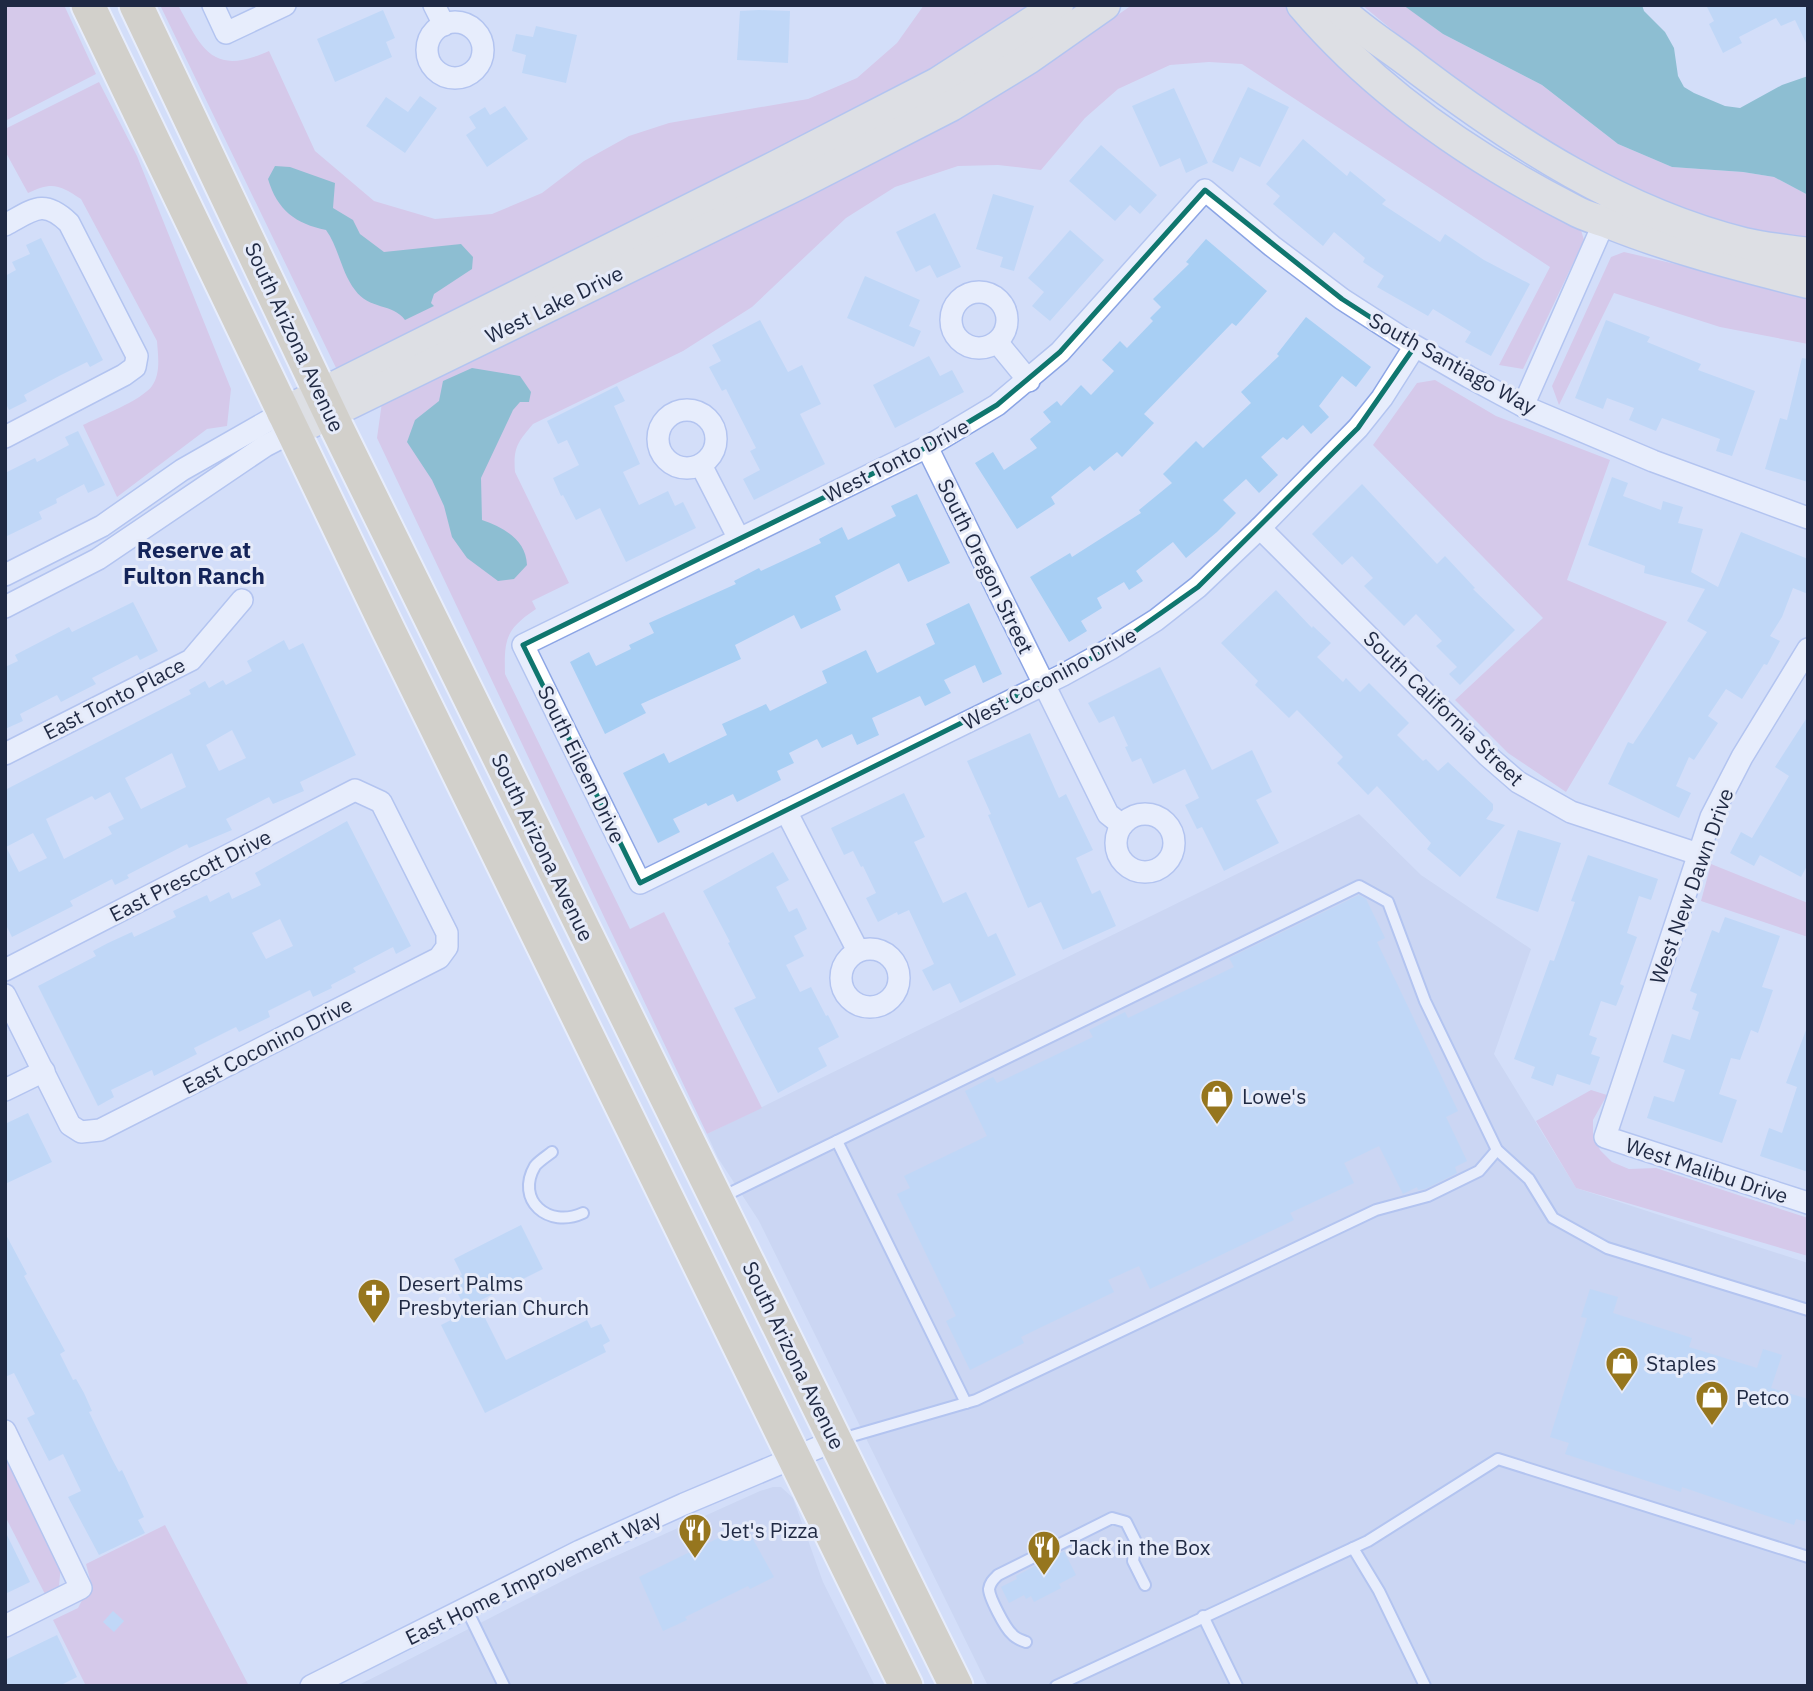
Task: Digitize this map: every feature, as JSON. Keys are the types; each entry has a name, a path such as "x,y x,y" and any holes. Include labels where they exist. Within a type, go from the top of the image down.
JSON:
{"main road":[{"name":"South Arizona Avenue","path":"88,5 287,422 906,1686"},
{"name":"South Arizona Avenue","path":"136,5 402,559 956,1686"}],"street":[{"path":"213,5 226,33 285,5"},
{"path":"434,5 444,25"},
{"name":"West Lake Drive","path":"326,403 937,83 1058,5"},
{"name":"West Lake Drive","path":"5,575 102,526 182,470 797,185 951,106 1028,59 1105,5"},
{"path":"1303,5 1327,34 1406,104 1486,160 1575,211 1610,208 1745,243 1808,253"},
{"path":"1336,5 1508,134 1588,182 1610,208 1683,251 1808,283"},
{"name":"South Santiago Way","path":"1205,190 1272,246 1342,299 1415,346 1523,405 1653,461 1808,518"},
{"name":"West Tonto Drive","path":"523,645 963,427 1029,381 1090,322 1205,190"},
{"path":"5,225 37,208 56,211 69,223 137,356 135,367 124,375 5,437"},
{"path":"1523,405 1610,208"},
{"path":"997,342 1029,381"},
{"name":"West Coconino Drive","path":"640,883 1044,685 1156,620 1198,587 1358,428 1382,398 1415,346"},
{"name":"West Lake Drive","path":"5,607 98,559 265,446 287,422"},
{"name":"South Oregon Street","path":"927,447 1108,814 1122,825"},
{"path":"701,465 739,539"},
{"name":"South California Street","path":"1260,528 1488,756 1518,782 1571,812 1698,854"},
{"name":"East Tonto Place","path":"5,754 191,660 242,600"},
{"name":"South Eileen Drive","path":"523,645 640,883"},
{"name":"West New Dawn Drive","path":"1605,1137 1698,854 1725,787 1808,649"},
{"name":"East Prescott Drive","path":"5,970 355,790 381,802 447,933 447,947"},
{"path":"786,811 858,951"},
{"name":"East Coconino Drive","path":"44,1071 70,1125 81,1132 100,1130 439,958 447,947"},
{"path":"5,995 44,1071 5,1090"},
{"name":"West Malibu Drive","path":"1605,1137 1808,1203"},
{"path":"5,1431 81,1588 5,1626"},
{"name":"East Home Improvement Way","path":"311,1686 590,1547 836,1440"}],"lane":[{"path":"717,1199 1359,886 1388,902 1425,1001 1497,1150 1530,1179 1553,1218 1607,1248 1808,1310"},
{"path":"837,1141 966,1403"},
{"path":"836,1440 976,1400 1376,1210 1428,1196 1479,1171 1497,1150"},
{"path":"552,1152 536,1165 529,1185 533,1200 543,1213 556,1219 567,1219 583,1213"},
{"path":"1056,1686 1368,1541 1498,1459 1808,1557"},
{"path":"1026,1642 1014,1637 1009,1631 989,1589 991,1581 1112,1518 1126,1522 1134,1534 1136,1542 1133,1561 1145,1585"},
{"path":"1353,1548 1379,1591 1425,1686"},
{"path":"466,1608 504,1686"},
{"path":"1203,1616 1237,1686"}],"highlighted area":[{"path":"1205,190 1342,299 1415,346 1358,428 1198,587 1110,649 640,883 523,645 927,447 997,405 1060,352"}],"shaded area":[{"path":"5,5 64,5 96,74 5,121"},
{"path":"160,5 178,5 203,46 222,60 235,61 269,51 315,151 374,201 435,219 492,214 542,193 584,161 629,136 669,123 808,99 857,78 897,43 924,5 1028,5 942,66 338,372"},
{"path":"1132,5 1293,5 1578,220 1584,240 1523,369 1499,365 1550,267 1242,64 1209,62 1170,65 1118,89 1085,118 1041,170 998,165 958,166 895,187 846,218 752,307 683,351 533,424 518,445 515,472 569,583 532,601 536,609 518,623 506,643 505,674 630,929 664,912 762,1108 707,1134 377,438 382,402 912,140 1041,68"},
{"path":"1362,5 1404,5 1443,34 1542,85 1618,144 1672,167 1774,177 1808,195 1808,243 1725,226 1588,173 1461,87"},
{"path":"1403,5 1642,5 1644,11 1665,32 1674,48 1678,76 1684,87 1725,106 1740,108 1782,85 1808,76 1808,195 1774,177 1672,167 1618,144 1542,85 1443,34"},
{"path":"99,82 137,156 231,389 227,426 207,429 117,497 83,425 130,402 152,386 158,370 157,341 81,199 56,186 43,187 28,193 5,151 5,129"},
{"path":"275,166 290,167 335,183 333,208 353,220 360,234 384,252 461,244 473,257 472,269 434,294 431,303 434,306 405,320 394,311 367,301 350,283 326,230 306,224 282,207 268,179"},
{"path":"1624,252 1808,295 1808,344 1720,327 1614,293 1559,405 1552,386 1611,257"},
{"path":"472,368 520,376 531,392 529,402 520,402 513,410 481,478 482,520 513,536 526,556 527,565 514,579 498,581 467,558 452,537 444,506 432,480 407,442 415,420 439,401 443,381"},
{"path":"1435,380 1496,416 1610,460 1567,580 1667,622 1566,792 1508,753 1455,700 1543,618 1373,445 1417,383"},
{"path":"1359,814 1421,875 1531,949 1494,1054 1576,1188 1808,1263 1808,1686 988,1686 759,1221 718,1158 707,1134"},
{"path":"1711,864 1808,903 1808,937 1701,901"},
{"path":"1591,1090 1607,1095 1593,1120 1593,1133 1600,1150 1612,1162 1629,1169 1656,1168 1808,1218 1808,1256 1576,1188 1536,1121"},
{"path":"5,1455 61,1565 59,1586 46,1596 5,1516"},
{"path":"773,1487 781,1487 793,1498 823,1582 875,1686 357,1686 578,1573"},
{"path":"165,1525 249,1686 86,1686 53,1620 78,1608 91,1583 86,1564"}],"building":[{"path":"1706,5 1808,5 1808,47 1795,20 1781,26 1776,18 1739,37 1742,43 1723,53 1709,24 1714,21"},
{"path":"383,10 395,38 386,42 392,57 335,82 317,39"},
{"path":"740,11 790,11 788,63 737,60"},
{"path":"536,26 577,35 566,83 522,73 526,55 512,51 516,34 533,37"},
{"path":"1248,87 1289,107 1260,167 1240,157 1233,172 1212,162"},
{"path":"1174,88 1208,163 1186,173 1180,158 1160,167 1132,106"},
{"path":"420,96 437,108 405,153 366,126 386,97 408,112"},
{"path":"505,106 528,139 487,167 466,135 476,128 469,117 485,107 490,115"},
{"path":"1303,139 1347,176 1350,171 1386,200 1382,204 1440,242 1445,234 1484,260 1530,284 1491,356 1465,342 1471,332 1433,309 1428,316 1377,287 1384,276 1363,262 1365,258 1334,232 1323,246 1273,204 1280,196 1266,184"},
{"path":"1101,145 1157,195 1140,214 1130,205 1115,221 1069,181"},
{"path":"993,194 1034,206 1014,271 1000,267 1003,257 976,249"},
{"path":"935,213 961,267 937,278 930,265 916,272 896,232"},
{"path":"1070,230 1104,260 1050,321 1032,306 1044,292 1028,278"},
{"path":"41,238 103,360 90,367 87,362 59,376 24,395 27,401 9,410 5,402 5,276 16,270 12,262 30,254 26,245"},
{"path":"1206,239 1267,291 1236,326 1232,323 1144,414 1154,423 1122,457 1117,452 1094,471 1090,466 1051,497 1055,504 1017,529 975,463 993,452 1004,470 1037,448 1030,439 1051,422 1043,412 1057,401 1061,406 1081,385 1091,395 1114,371 1102,360 1120,341 1127,348 1153,321 1150,318 1161,307 1153,299 1189,264 1186,262"},
{"path":"865,276 920,300 909,326 921,331 914,347 847,318"},
{"path":"1306,317 1371,367 1356,387 1342,376 1319,406 1329,417 1311,434 1303,425 1287,440 1283,437 1261,457 1278,475 1259,493 1246,479 1223,500 1236,513 1217,532 1186,558 1173,542 1136,571 1143,581 1129,590 1124,582 1097,598 1102,608 1081,621 1087,631 1069,642 1030,577 1070,553 1072,557 1141,513 1139,510 1172,483 1163,474 1196,441 1203,448 1251,403 1241,392 1279,356 1277,354"},
{"path":"760,320 788,372 802,365 821,404 800,414 825,464 754,500 743,479 760,470 750,451 756,448 726,389 722,391 709,367 721,361 712,345"},
{"path":"1606,320 1650,337 1647,342 1701,364 1698,370 1755,391 1732,456 1716,451 1720,439 1662,418 1656,431 1629,420 1634,408 1607,398 1603,409 1575,398"},
{"path":"929,356 940,376 952,370 964,392 895,428 873,385"},
{"path":"1802,358 1808,359 1808,482 1765,469 1780,418 1787,420"},
{"path":"617,386 625,401 614,406 640,464 623,472 639,505 668,491 675,506 683,502 696,528 626,562 600,508 576,520 563,495 561,496 553,478 579,465 567,440 558,444 547,421"},
{"path":"78,431 105,485 88,493 84,484 39,512 42,519 5,537 5,473 35,458 37,462 69,445 65,437"},
{"path":"1612,477 1628,483 1623,496 1661,510 1663,501 1683,507 1678,523 1703,529 1691,572 1718,587 1741,532 1808,559 1808,594 1793,588 1782,617 1770,636 1780,641 1767,665 1764,664 1742,699 1726,689 1708,716 1718,723 1694,760 1689,757 1676,786 1691,793 1679,818 1608,784 1628,742 1633,744 1707,632 1687,621 1705,589 1644,573 1645,566 1588,545"},
{"path":"1362,484 1437,564 1445,556 1475,588 1473,589 1515,630 1460,685 1449,674 1457,667 1436,646 1442,641 1416,614 1404,626 1364,586 1373,578 1352,556 1342,565 1312,534"},
{"path":"917,494 950,563 908,582 899,563 835,596 841,610 801,629 794,615 735,645 741,659 641,704 646,713 605,734 570,662 589,652 596,666 631,649 629,645 654,633 649,623 736,584 734,581 759,568 761,571 821,543 819,539 842,527 848,540 896,516 891,506"},
{"path":"1276,590 1312,628 1313,626 1331,643 1317,657 1343,682 1346,678 1360,692 1369,683 1409,723 1397,735 1423,761 1426,759 1438,771 1448,762 1493,804 1493,810 1486,819 1505,825 1460,877 1427,849 1431,843 1377,786 1368,795 1337,763 1343,757 1297,710 1289,718 1255,685 1258,681 1221,643"},
{"path":"133,602 158,651 140,660 137,655 92,678 96,684 61,702 57,695 20,714 23,721 5,729 5,667 18,661 15,655 69,627 72,632"},
{"path":"969,603 1002,674 983,683 975,665 944,680 951,693 925,706 920,696 872,718 879,735 857,745 852,734 822,748 817,739 789,753 794,763 777,771 781,780 737,802 733,794 673,819 680,832 658,843 623,773 664,753 669,763 727,735 722,724 766,704 770,711 827,683 822,671 866,650 877,673 935,644 926,624"},
{"path":"284,640 289,650 303,643 356,755 300,782 304,791 273,804 269,797 226,819 232,830 189,848 187,844 127,875 129,878 115,885 112,879 70,901 73,906 12,937 5,923 5,790 191,694 189,690 205,681 209,688 223,680 226,685 252,671 247,661","holes":["232,730 246,758 219,771 206,745","172,753 186,787 141,809 125,778","110,792 124,819 108,827 112,834 64,859 46,819 92,796 95,800","33,833 47,858 19,872 6,847"]},
{"path":"1160,667 1212,770 1252,750 1272,792 1256,800 1279,843 1224,871 1202,827 1197,829 1185,805 1199,798 1185,769 1153,784 1141,758 1132,762 1125,747 1128,746 1114,716 1099,723 1088,703"},
{"path":"1808,716 1808,864 1801,877 1760,855 1754,866 1730,853 1741,832 1752,838 1789,776 1775,767"},
{"path":"1030,733 1059,798 1066,794 1093,850 1076,858 1092,894 1100,890 1116,926 1063,950 1041,902 1028,908 967,761"},
{"path":"904,793 925,837 914,842 943,903 966,892 988,937 996,933 1016,975 960,1003 950,983 933,991 922,970 934,964 909,910 898,915 897,912 878,922 866,898 876,893 863,866 861,867 853,851 844,855 831,828"},
{"path":"347,821 411,946 396,954 393,947 353,968 356,972 331,985 332,988 313,997 310,990 268,1011 270,1017 239,1032 236,1027 194,1048 197,1054 154,1076 152,1070 111,1090 114,1097 98,1106 38,986 96,956 93,951 132,932 134,937 176,917 173,911 207,895 210,902 229,892 232,899 261,885 255,873","holes":["280,919 293,946 266,959 252,933"]},
{"path":"1518,830 1561,843 1538,912 1496,898"},
{"path":"773,852 789,880 776,887 789,912 797,908 807,929 794,936 804,956 786,965 800,992 811,987 839,1037 818,1048 827,1066 778,1093 734,1008 756,998 703,891"},
{"path":"1588,855 1658,879 1651,900 1639,896 1627,933 1637,937 1620,984 1624,986 1616,1006 1601,1001 1589,1035 1597,1038 1591,1054 1600,1057 1590,1085 1557,1074 1553,1086 1531,1078 1535,1067 1514,1059 1550,960 1554,961 1575,902 1571,901"},
{"name":"Lowe's","path":"1359,895 1366,899 1385,938 1377,942 1458,1111 1446,1117 1467,1161 1455,1167 1457,1173 1425,1189 1418,1190 1417,1187 1403,1194 1379,1146 1344,1163 1354,1183 1290,1213 1294,1220 1150,1289 1139,1266 1108,1280 1114,1292 1021,1337 1024,1343 970,1370 946,1321 956,1316 897,1194 910,1188 904,1176 987,1136 965,1091 993,1077 997,1083 1093,1037 1089,1030 1125,1012 1128,1018 1234,967 1229,958"},
{"path":"1725,917 1780,936 1762,987 1773,990 1758,1033 1751,1030 1740,1060 1731,1058 1719,1094 1737,1100 1722,1143 1647,1118 1654,1096 1674,1102 1685,1070 1663,1062 1672,1034 1690,1040 1699,1012 1692,1009 1697,994 1690,991 1712,930 1719,933"},
{"path":"1806,1030 1808,1172 1760,1156 1769,1128 1782,1133 1797,1087 1786,1083"},
{"path":"28,1113 52,1162 5,1184 5,1124"},
{"path":"521,1225 543,1269 465,1308 451,1280 462,1275 454,1259"},
{"path":"5,1233 27,1274 24,1276 65,1351 60,1354 73,1380 76,1379 84,1393 92,1411 89,1412 119,1472 122,1470 144,1517 138,1520 145,1533 99,1555 68,1497 81,1491 63,1454 49,1461 27,1418 35,1414 14,1373 5,1377"},
{"path":"1590,1289 1618,1297 1613,1313 1692,1338 1689,1347 1757,1368 1763,1349 1782,1355 1771,1388 1808,1399 1808,1522 1796,1519 1794,1525 1682,1487 1681,1492 1565,1454 1569,1443 1550,1437 1587,1318 1581,1317"},
{"path":"479,1306 506,1360 587,1320 591,1328 601,1324 610,1341 603,1345 606,1352 485,1413 441,1325"},
{"path":"745,1525 774,1577 750,1589 748,1586 663,1631 639,1577"},
{"path":"5,1531 30,1582 5,1594"},
{"name":"Jack in the Box","path":"1064,1551 1076,1575 1059,1584 1061,1588 1034,1602 1031,1596 1026,1599 1024,1595 1009,1603 1001,1587 1017,1579 1016,1576"},
{"path":"113,1611 124,1621 114,1632 103,1622"},
{"path":"57,1635 77,1677 59,1686 5,1686 5,1660"}],"place":[{"name":"Lowe's","path":"1217,1126"},
{"name":"Desert Palms Presbyterian Church","path":"374,1325"},
{"name":"Staples","path":"1622,1393"},
{"name":"Petco","path":"1712,1427"},
{"name":"Jet's Pizza","path":"695,1560"},
{"name":"Jack in the Box","path":"1044,1577"}],"district":[{"name":"Reserve at Fulton Ranch","path":"194,562"}]}
